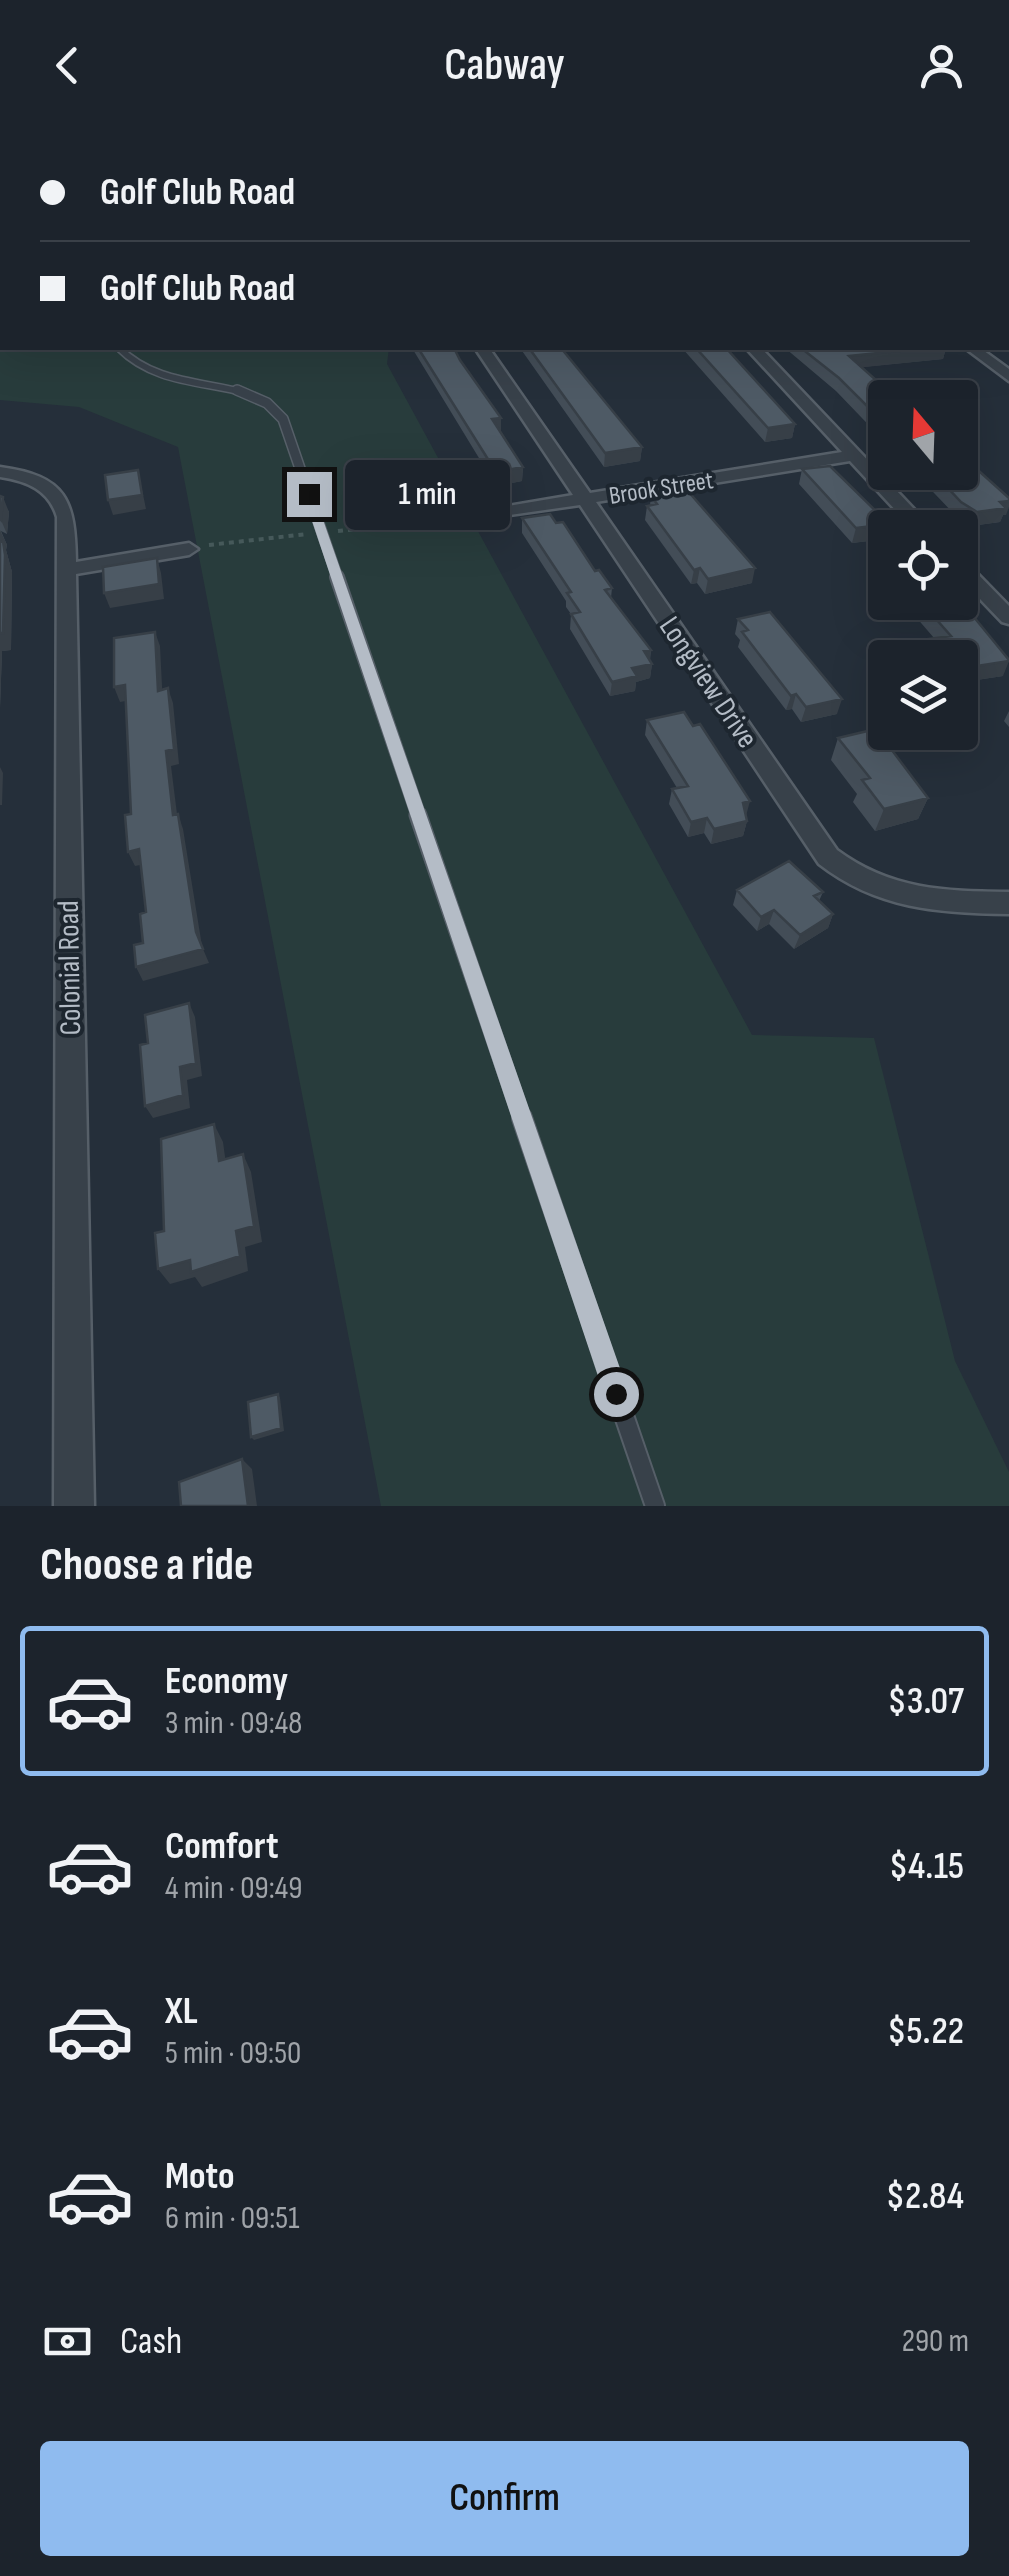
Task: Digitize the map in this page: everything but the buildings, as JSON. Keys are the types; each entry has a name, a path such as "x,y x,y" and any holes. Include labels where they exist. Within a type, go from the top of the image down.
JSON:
{"street":[{"name":"Longview Drive","path":"483,350 828,857 876,890 905,899 1009,903"},
{"path":"755,350 906,510"},
{"path":"975,350 1009,376"},
{"name":"Brook Street","path":"467,518 855,455"},
{"name":"Colonial Road","path":"0,472 44,485 64,505 74,1506"},
{"path":"64,570 189,548"},
{"path":"978,586 1009,618"}],"lane":[{"path":"120,350 128,360 155,373 252,394 283,419 655,1506"}],"green space":[{"path":"0,350 389,350 387,364 752,1035 874,1038 955,1361 1009,1472 1009,1506 381,1506 178,447 79,407 0,400"}],"route":[{"path":"309,494 616,1394"}]}
